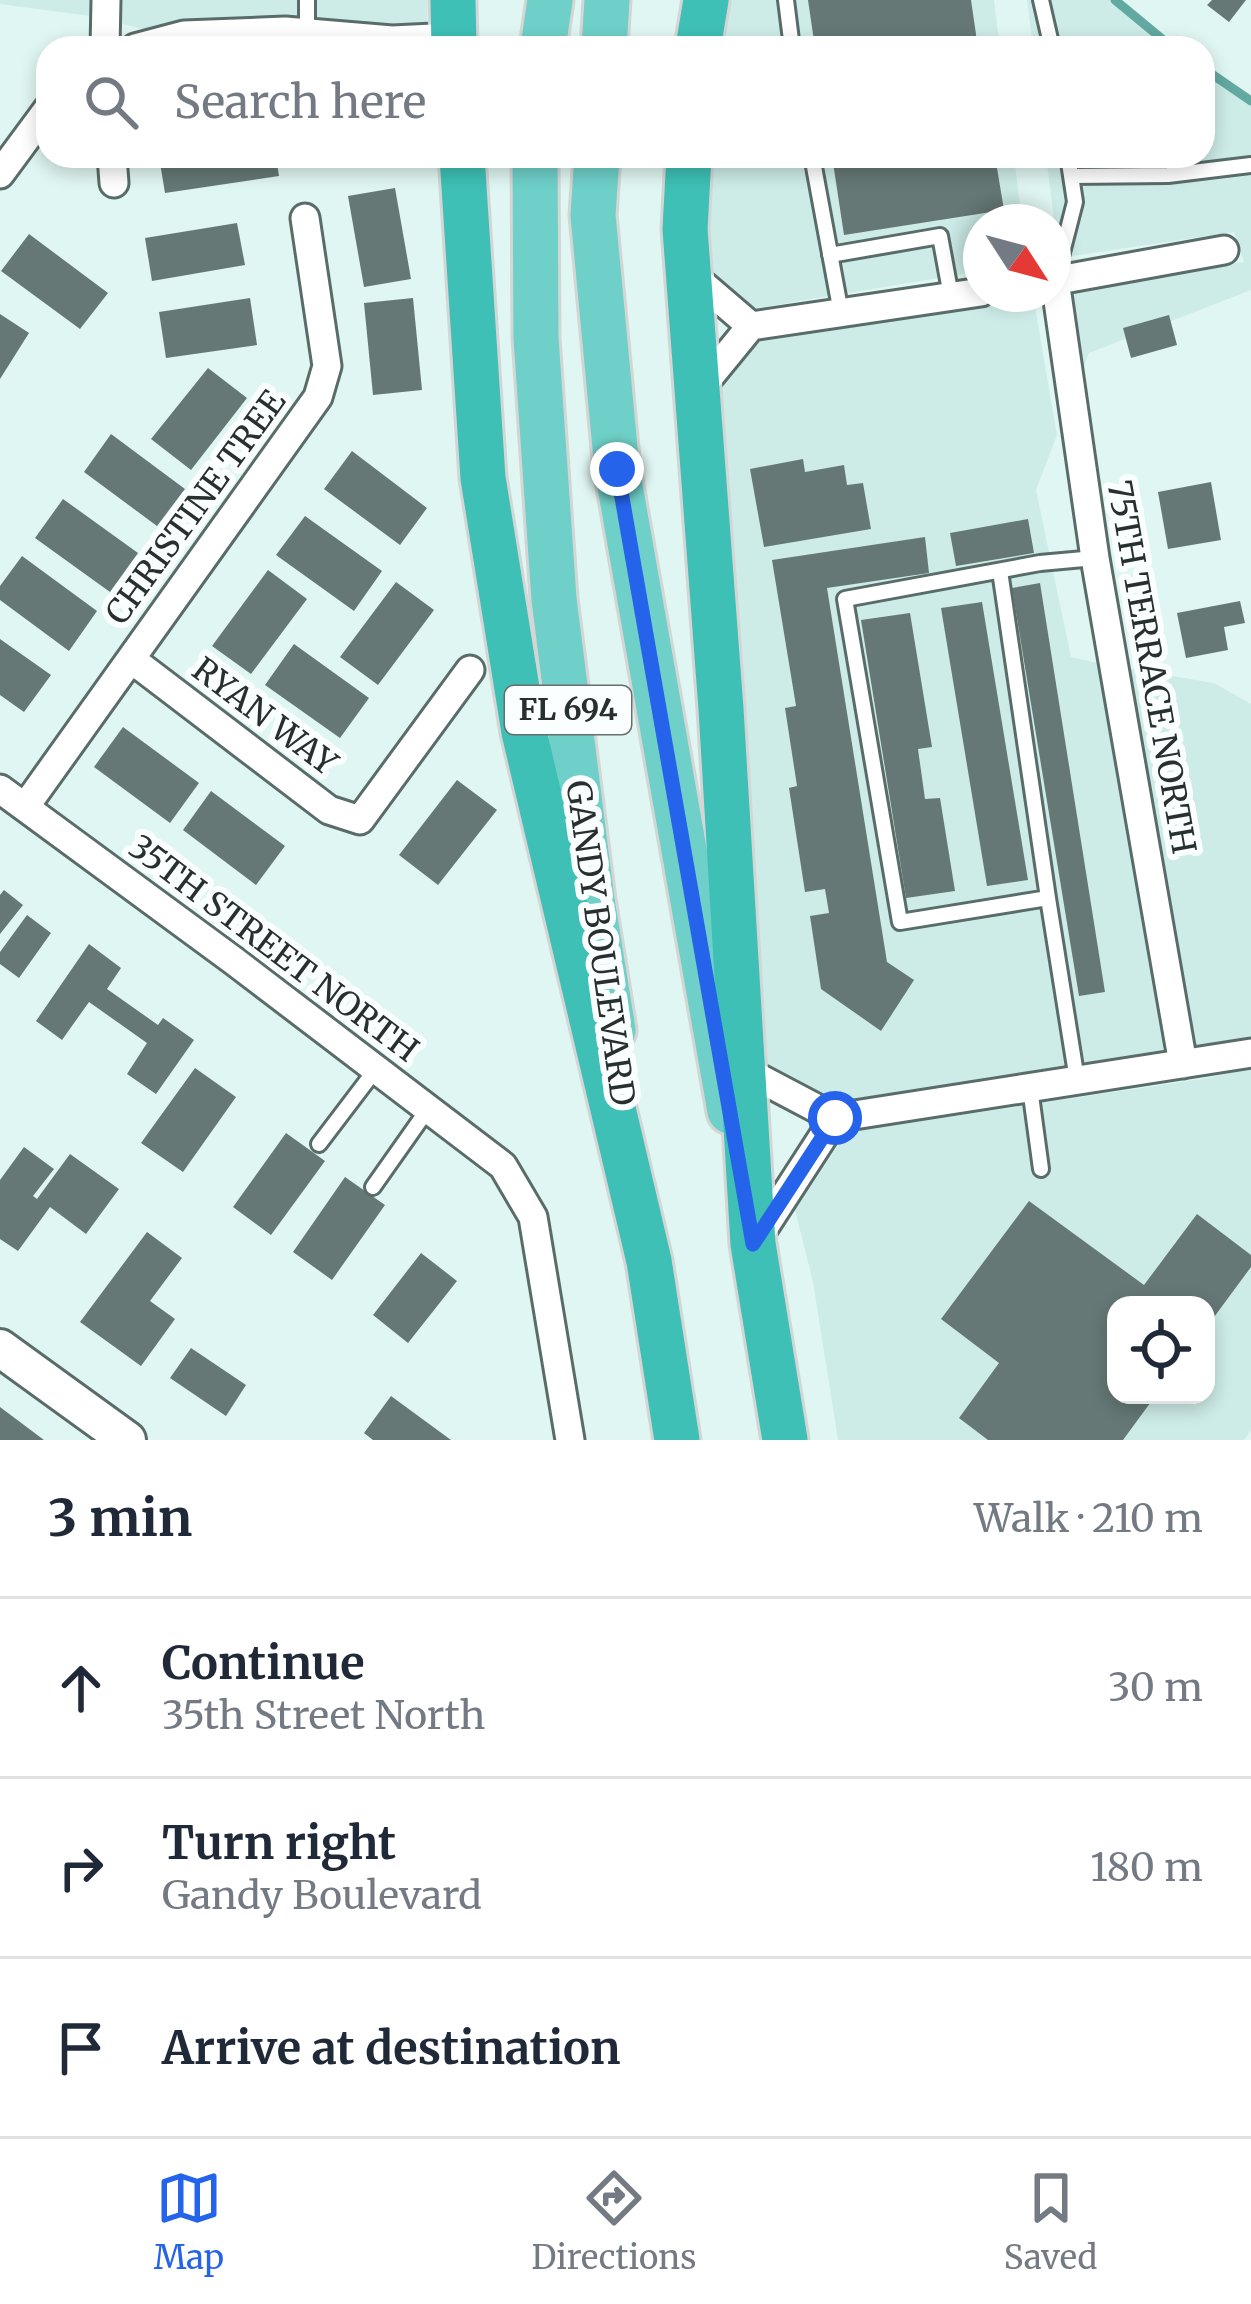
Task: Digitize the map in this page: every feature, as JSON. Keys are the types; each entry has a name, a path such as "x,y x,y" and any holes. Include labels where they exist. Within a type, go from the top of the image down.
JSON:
{"highway":[{"path":"700,36 706,0"},
{"path":"463,168 483,478 524,732 649,1261"},
{"path":"688,168 685,229 753,1244"},
{"name":"FL 694","path":"753,1244 785,1440"},
{"name":"GANDY BOULEVARD","path":"649,1261 676,1440"},
{"path":"666,1373 703,1440"}],"main road":[{"path":"545,36 550,0"},
{"path":"605,36 607,0"},
{"name":"GANDY BOULEVARD","path":"535,168 536,338 554,599 592,900 649,1261"},
{"name":"FL 694","path":"595,168 592,214 617,469 753,1244"}],"street":[{"path":"105,36 106,0"},
{"path":"413,36 454,28"},
{"path":"180,36 285,31 343,36"},
{"path":"2,168 36,124"},
{"name":"CHRISTINE TREE","path":"25,807 318,397 327,366 305,218"},
{"path":"1071,278 1224,250"},
{"path":"688,272 751,326"},
{"path":"697,392 751,326 963,294"},
{"name":"75TH TERRACE NORTH","path":"1059,312 1095,558 1183,1064"},
{"name":"RYAN WAY","path":"131,659 328,809 360,820 470,670"},
{"name":"35TH STREET NORTH","path":"0,789 503,1166 533,1217 570,1440"},
{"path":"742,1069 835,1118 1251,1053"},
{"path":"753,1244 835,1118"},
{"path":"0,1348 127,1440"}],"lane":[{"path":"307,0 307,33"},
{"path":"786,0 790,36"},
{"path":"1041,0 1049,36"},
{"path":"1071,176 1168,175 1251,164"},
{"path":"814,168 841,313"},
{"path":"1070,168 1075,202 1071,217"},
{"path":"830,255 940,236 951,296"},
{"path":"1048,898 900,922 845,599 1095,558"},
{"path":"1000,571 1077,1080"},
{"path":"319,1144 376,1069"},
{"path":"1030,1088 1041,1169"},
{"path":"373,1186 428,1109"}],"shaded area":[{"path":"0,0 90,0 90,16 0,4"},
{"path":"123,0 427,0 427,22 390,24 282,15 182,20 144,29 122,24"},
{"path":"723,0 994,0 998,36 717,36"},
{"path":"1027,0 1117,0 1164,36 1032,36"},
{"path":"1215,75 1251,103 1251,290 1089,353 1080,378 1068,312 1071,289 1244,262 1234,232 1071,256 1071,204 1052,204 1048,168 1215,168"},
{"path":"705,168 1015,168 1020,204 963,204 963,274 703,317"},
{"path":"963,307 963,312 1036,312 1057,435 1036,490 1071,657 1097,663 1165,1051 837,1101 757,1060 705,349"},
{"path":"1130,669 1214,683 1251,704 1251,1037 1196,1045"},
{"path":"1251,1069 1251,1430 1244,1440 838,1440 813,1282 795,1210 847,1132"}],"building":[{"path":"808,0 971,0 976,36 813,36"},
{"path":"1212,0 1246,0 1229,22 1207,5"},
{"path":"161,168 278,168 279,176 165,193"},
{"path":"834,168 997,168 1003,204 963,204 963,216 844,235"},
{"path":"395,188 411,279 364,287 348,196"},
{"path":"237,223 245,265 152,281 145,238"},
{"path":"29,234 108,293 80,329 1,271"},
{"path":"250,298 257,345 166,358 159,312"},
{"path":"413,298 422,390 373,395 364,303"},
{"path":"0,314 29,333 0,379"},
{"path":"1169,315 1177,345 1131,358 1123,328"},
{"path":"208,368 247,398 191,470 151,439"},
{"path":"111,434 185,489 157,526 84,472"},
{"path":"352,451 427,508 400,545 324,489"},
{"path":"803,459 805,472 844,465 847,485 863,483 871,529 764,547 750,469"},
{"path":"1211,482 1221,540 1168,549 1158,492"},
{"path":"63,499 138,553 110,592 35,538"},
{"path":"305,516 382,571 354,611 276,555"},
{"path":"1028,519 1034,553 956,566 950,533"},
{"path":"925,537 929,573 827,588 887,962 914,980 881,1031 821,989 810,916 829,913 825,889 805,892 789,788 797,786 785,708 796,706 772,560"},
{"path":"22,556 97,611 69,651 0,600 0,586"},
{"path":"268,570 307,599 251,674 212,646"},
{"path":"396,582 434,610 378,685 340,657"},
{"path":"1040,583 1105,992 1079,996 1012,588"},
{"path":"1240,601 1245,623 1224,627 1228,650 1186,658 1177,613"},
{"path":"982,602 1028,880 987,886 941,608"},
{"path":"910,613 932,747 918,749 925,799 940,798 955,891 906,898 861,620"},
{"path":"0,639 51,675 24,712 0,695"},
{"path":"294,644 369,698 340,738 265,685"},
{"path":"123,727 199,783 170,823 94,767"},
{"path":"457,780 497,810 438,885 399,855"},
{"path":"211,791 285,846 256,885 183,830"},
{"path":"4,890 23,905 0,934 0,895"},
{"path":"27,915 51,933 19,978 0,964 0,952"},
{"path":"89,944 121,968 107,989 158,1025 163,1018 194,1040 156,1094 127,1074 147,1043 89,1002 62,1040 36,1021"},
{"path":"195,1068 236,1097 183,1172 141,1143"},
{"path":"286,1133 325,1161 271,1235 233,1207"},
{"path":"24,1147 54,1169 33,1196 37,1199 70,1154 119,1189 86,1234 50,1207 18,1251 0,1239 0,1180"},
{"path":"345,1177 385,1205 332,1280 293,1252"},
{"path":"1029,1201 1144,1285 1197,1214 1251,1255 1251,1267 1215,1316 1215,1296 1107,1296 1107,1404 1149,1404 1123,1440 988,1440 959,1418 999,1363 941,1319"},
{"path":"147,1232 182,1258 150,1301 175,1319 141,1366 80,1322"},
{"path":"421,1253 457,1281 408,1343 373,1315"},
{"path":"191,1348 246,1385 226,1416 170,1378"},
{"path":"391,1396 451,1440 373,1440 364,1433"},
{"path":"0,1407 44,1440 0,1440"}],"waterway":[{"path":"1115,0 1158,36"},
{"path":"1215,76 1251,101"}],"route":[{"path":"617,469 753,1244 835,1118"}]}
